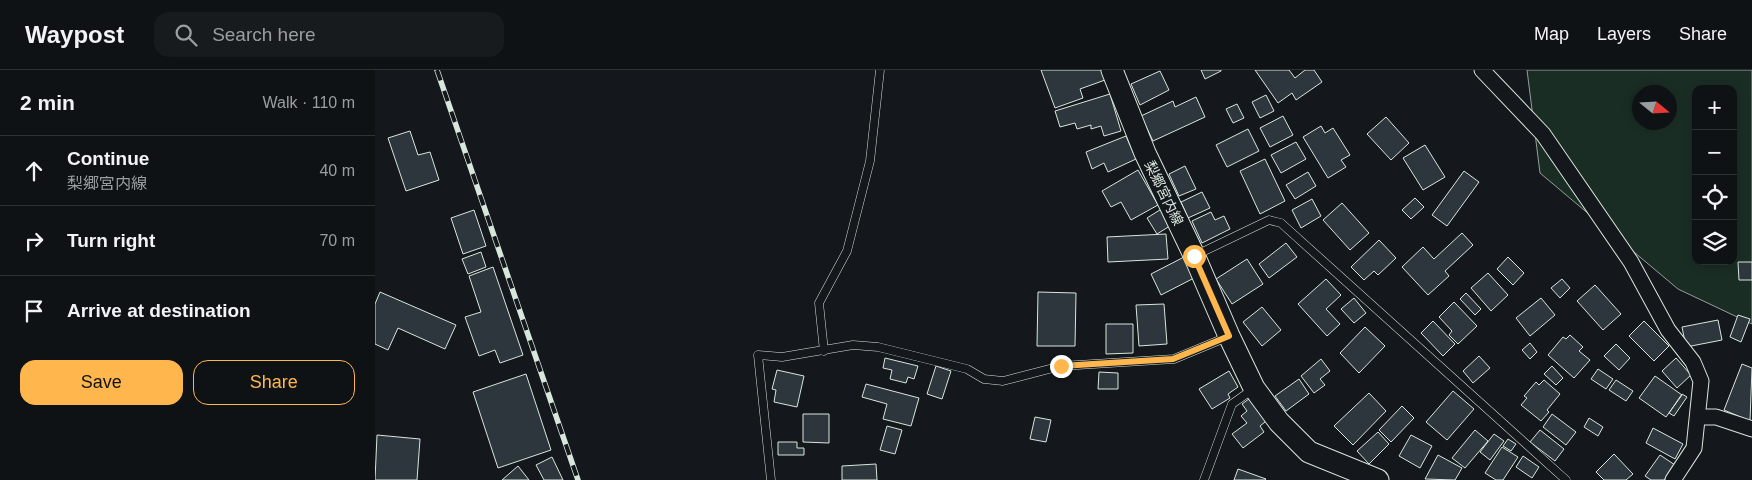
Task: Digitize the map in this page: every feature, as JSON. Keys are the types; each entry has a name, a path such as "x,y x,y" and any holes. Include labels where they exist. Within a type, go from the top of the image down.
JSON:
{"main road":[{"name":"梨郷宮内線","path":"1112,70 1145,153 1194,256 1229,336 1255,388 1279,422 1309,452 1378,480"}],"street":[{"path":"1482,70 1543,134 1631,262 1667,330 1693,362 1701,381 1699,417 1694,448 1673,480"},
{"path":"1699,417 1717,417 1752,428"}],"lane":[{"path":"824,351 819,303 847,251 870,161 880,70"},
{"path":"1194,256 1269,220 1281,223 1566,480"},
{"path":"771,480 758,355 783,358 853,345 878,346 967,368 984,379 1003,381 1061,366 1173,359 1229,336"},
{"path":"1204,480 1233,404 1255,388"}],"green space":[{"path":"1527,70 1752,70 1752,324 1678,289 1540,173"}],"building":[{"path":"1041,70 1101,70 1105,80 1080,89 1083,98 1055,108"},
{"path":"1201,70 1221,70 1221,71 1205,79"},
{"path":"1255,70 1289,70 1295,78 1305,70 1314,70 1322,82 1296,100 1292,93 1278,103"},
{"path":"1160,71 1169,90 1140,105 1131,84"},
{"path":"1110,94 1121,131 1104,136 1101,126 1091,129 1091,125 1077,129 1075,123 1060,127 1055,111"},
{"path":"1266,95 1274,111 1260,118 1252,102"},
{"path":"1196,97 1205,117 1153,141 1141,116 1173,101 1175,107"},
{"path":"1237,104 1244,118 1233,123 1226,109"},
{"path":"1283,116 1293,135 1270,147 1260,128"},
{"path":"1386,117 1409,143 1391,160 1367,134"},
{"path":"1321,126 1325,133 1333,128 1350,155 1341,160 1346,167 1328,178 1303,137"},
{"path":"1248,129 1259,151 1227,167 1216,145"},
{"path":"410,131 418,155 430,152 439,180 406,191 388,138"},
{"path":"1126,136 1136,159 1108,172 1104,163 1092,169 1086,152"},
{"path":"1296,142 1306,159 1281,173 1271,155"},
{"path":"1425,145 1445,177 1423,190 1403,158"},
{"path":"1265,159 1285,201 1260,214 1240,171"},
{"path":"1185,166 1196,189 1179,196 1169,174"},
{"path":"1138,170 1158,205 1131,220 1121,202 1111,207 1102,191"},
{"path":"1464,171 1479,182 1447,226 1432,215"},
{"path":"1308,172 1316,186 1295,199 1286,185"},
{"path":"1202,192 1210,208 1188,218 1181,202"},
{"path":"1415,198 1424,207 1411,219 1402,210"},
{"path":"1312,199 1321,216 1301,228 1292,210"},
{"path":"1342,203 1369,233 1350,250 1323,220"},
{"path":"1163,208 1173,224 1157,234 1147,218"},
{"path":"474,210 486,246 463,254 451,218"},
{"path":"1211,212 1215,220 1224,216 1230,229 1202,243 1192,221"},
{"path":"1462,233 1473,245 1445,271 1449,276 1428,295 1402,267 1423,247 1434,259"},
{"path":"1166,234 1168,259 1108,262 1107,237"},
{"path":"1379,240 1396,258 1378,275 1374,271 1364,280 1351,267"},
{"path":"1286,243 1297,257 1269,278 1259,264"},
{"path":"481,252 486,267 468,274 462,259"},
{"path":"1186,256 1196,277 1161,295 1151,274"},
{"path":"1508,257 1524,273 1513,285 1497,269"},
{"path":"1247,259 1263,284 1232,304 1216,279"},
{"path":"1738,262 1752,262 1752,280 1739,280"},
{"path":"493,267 523,355 500,363 495,350 479,356 465,317 481,312 469,276"},
{"path":"1488,273 1508,295 1491,311 1471,288"},
{"path":"1326,279 1341,295 1326,309 1340,324 1327,336 1298,304"},
{"path":"1562,279 1570,288 1560,298 1551,288"},
{"path":"1595,285 1621,314 1603,330 1577,301"},
{"path":"380,292 456,325 445,349 398,328 388,350 375,344 375,304"},
{"path":"1038,292 1076,293 1075,346 1037,346"},
{"path":"1466,293 1481,309 1475,315 1460,299"},
{"path":"1354,298 1366,313 1354,323 1341,309"},
{"path":"1541,298 1555,315 1530,336 1516,318"},
{"path":"1454,302 1477,326 1458,344 1449,335 1452,331 1439,317"},
{"path":"1164,304 1167,344 1139,346 1136,305"},
{"path":"1262,307 1281,330 1262,346 1243,322"},
{"path":"1738,315 1750,319 1741,342 1730,337"},
{"path":"1718,320 1722,340 1686,347 1682,327"},
{"path":"1433,321 1455,344 1443,356 1421,333"},
{"path":"1644,321 1669,346 1654,361 1629,336"},
{"path":"1106,324 1133,324 1133,353 1106,354"},
{"path":"1365,327 1385,346 1359,373 1340,353"},
{"path":"1570,335 1583,347 1579,351 1590,360 1574,378 1548,355 1563,337 1566,339"},
{"path":"1530,343 1537,352 1530,359 1522,350"},
{"path":"1616,344 1630,358 1619,370 1604,356"},
{"path":"1479,356 1490,368 1473,383 1463,371"},
{"path":"885,358 918,366 914,379 908,377 906,383 890,379 892,370 883,368"},
{"path":"1676,358 1691,375 1677,388 1662,371"},
{"path":"1321,359 1330,371 1320,379 1325,385 1314,393 1301,376"},
{"path":"1742,364 1752,368 1750,421 1724,410"},
{"path":"936,366 951,371 942,399 927,394"},
{"path":"1552,366 1563,378 1556,385 1544,374"},
{"path":"1598,369 1613,379 1606,389 1591,379"},
{"path":"777,370 804,376 797,407 774,402 776,390 772,389"},
{"path":"1229,371 1238,387 1228,394 1230,398 1212,409 1199,389"},
{"path":"1099,372 1118,373 1118,389 1098,389"},
{"path":"526,374 551,450 498,468 473,392"},
{"path":"1655,376 1682,395 1666,417 1639,398"},
{"path":"1299,379 1309,394 1286,411 1275,396"},
{"path":"1544,380 1560,394 1541,421 1521,405 1527,398 1524,396 1536,382 1539,385"},
{"path":"1616,380 1633,391 1626,401 1609,390"},
{"path":"866,384 919,398 911,426 883,419 887,404 862,397"},
{"path":"1453,391 1474,409 1447,440 1426,422"},
{"path":"1369,393 1386,411 1353,445 1334,426"},
{"path":"1682,394 1687,397 1674,416 1669,413"},
{"path":"1253,396 1270,418 1260,426 1264,432 1243,448 1232,434 1247,423 1241,416 1247,411 1242,404"},
{"path":"1402,406 1414,418 1391,442 1379,430"},
{"path":"803,414 829,414 829,443 803,442"},
{"path":"1552,414 1576,432 1566,445 1543,427"},
{"path":"1035,417 1051,420 1046,442 1030,439"},
{"path":"1589,418 1603,427 1598,436 1584,427"},
{"path":"887,426 902,430 895,454 880,450"},
{"path":"1653,428 1683,444 1675,459 1646,443"},
{"path":"1475,430 1488,441 1465,468 1452,458"},
{"path":"1540,430 1564,449 1555,461 1530,442"},
{"path":"1378,432 1389,444 1369,464 1357,451"},
{"path":"1494,434 1504,441 1490,460 1480,452"},
{"path":"377,435 420,439 417,480 375,480"},
{"path":"1411,435 1432,446 1420,468 1399,456"},
{"path":"1508,439 1516,444 1511,451 1503,446"},
{"path":"778,442 797,442 797,448 804,448 804,455 778,455"},
{"path":"1502,447 1518,457 1503,480 1496,480 1485,473"},
{"path":"1614,454 1633,474 1626,480 1604,480 1596,472"},
{"path":"1438,455 1462,468 1455,480 1425,479"},
{"path":"1660,455 1675,465 1664,480 1651,480 1645,476"},
{"path":"1523,456 1539,467 1532,478 1516,467"},
{"path":"552,457 563,480 544,480 536,465"},
{"path":"876,464 877,480 842,480 842,466"},
{"path":"518,466 529,480 502,480"},
{"path":"1238,469 1266,479 1234,480"}],"railway":[{"path":"437,70 578,480"}],"route":[{"path":"1061,366 1135,363 1173,359 1229,336 1194,256"}]}
